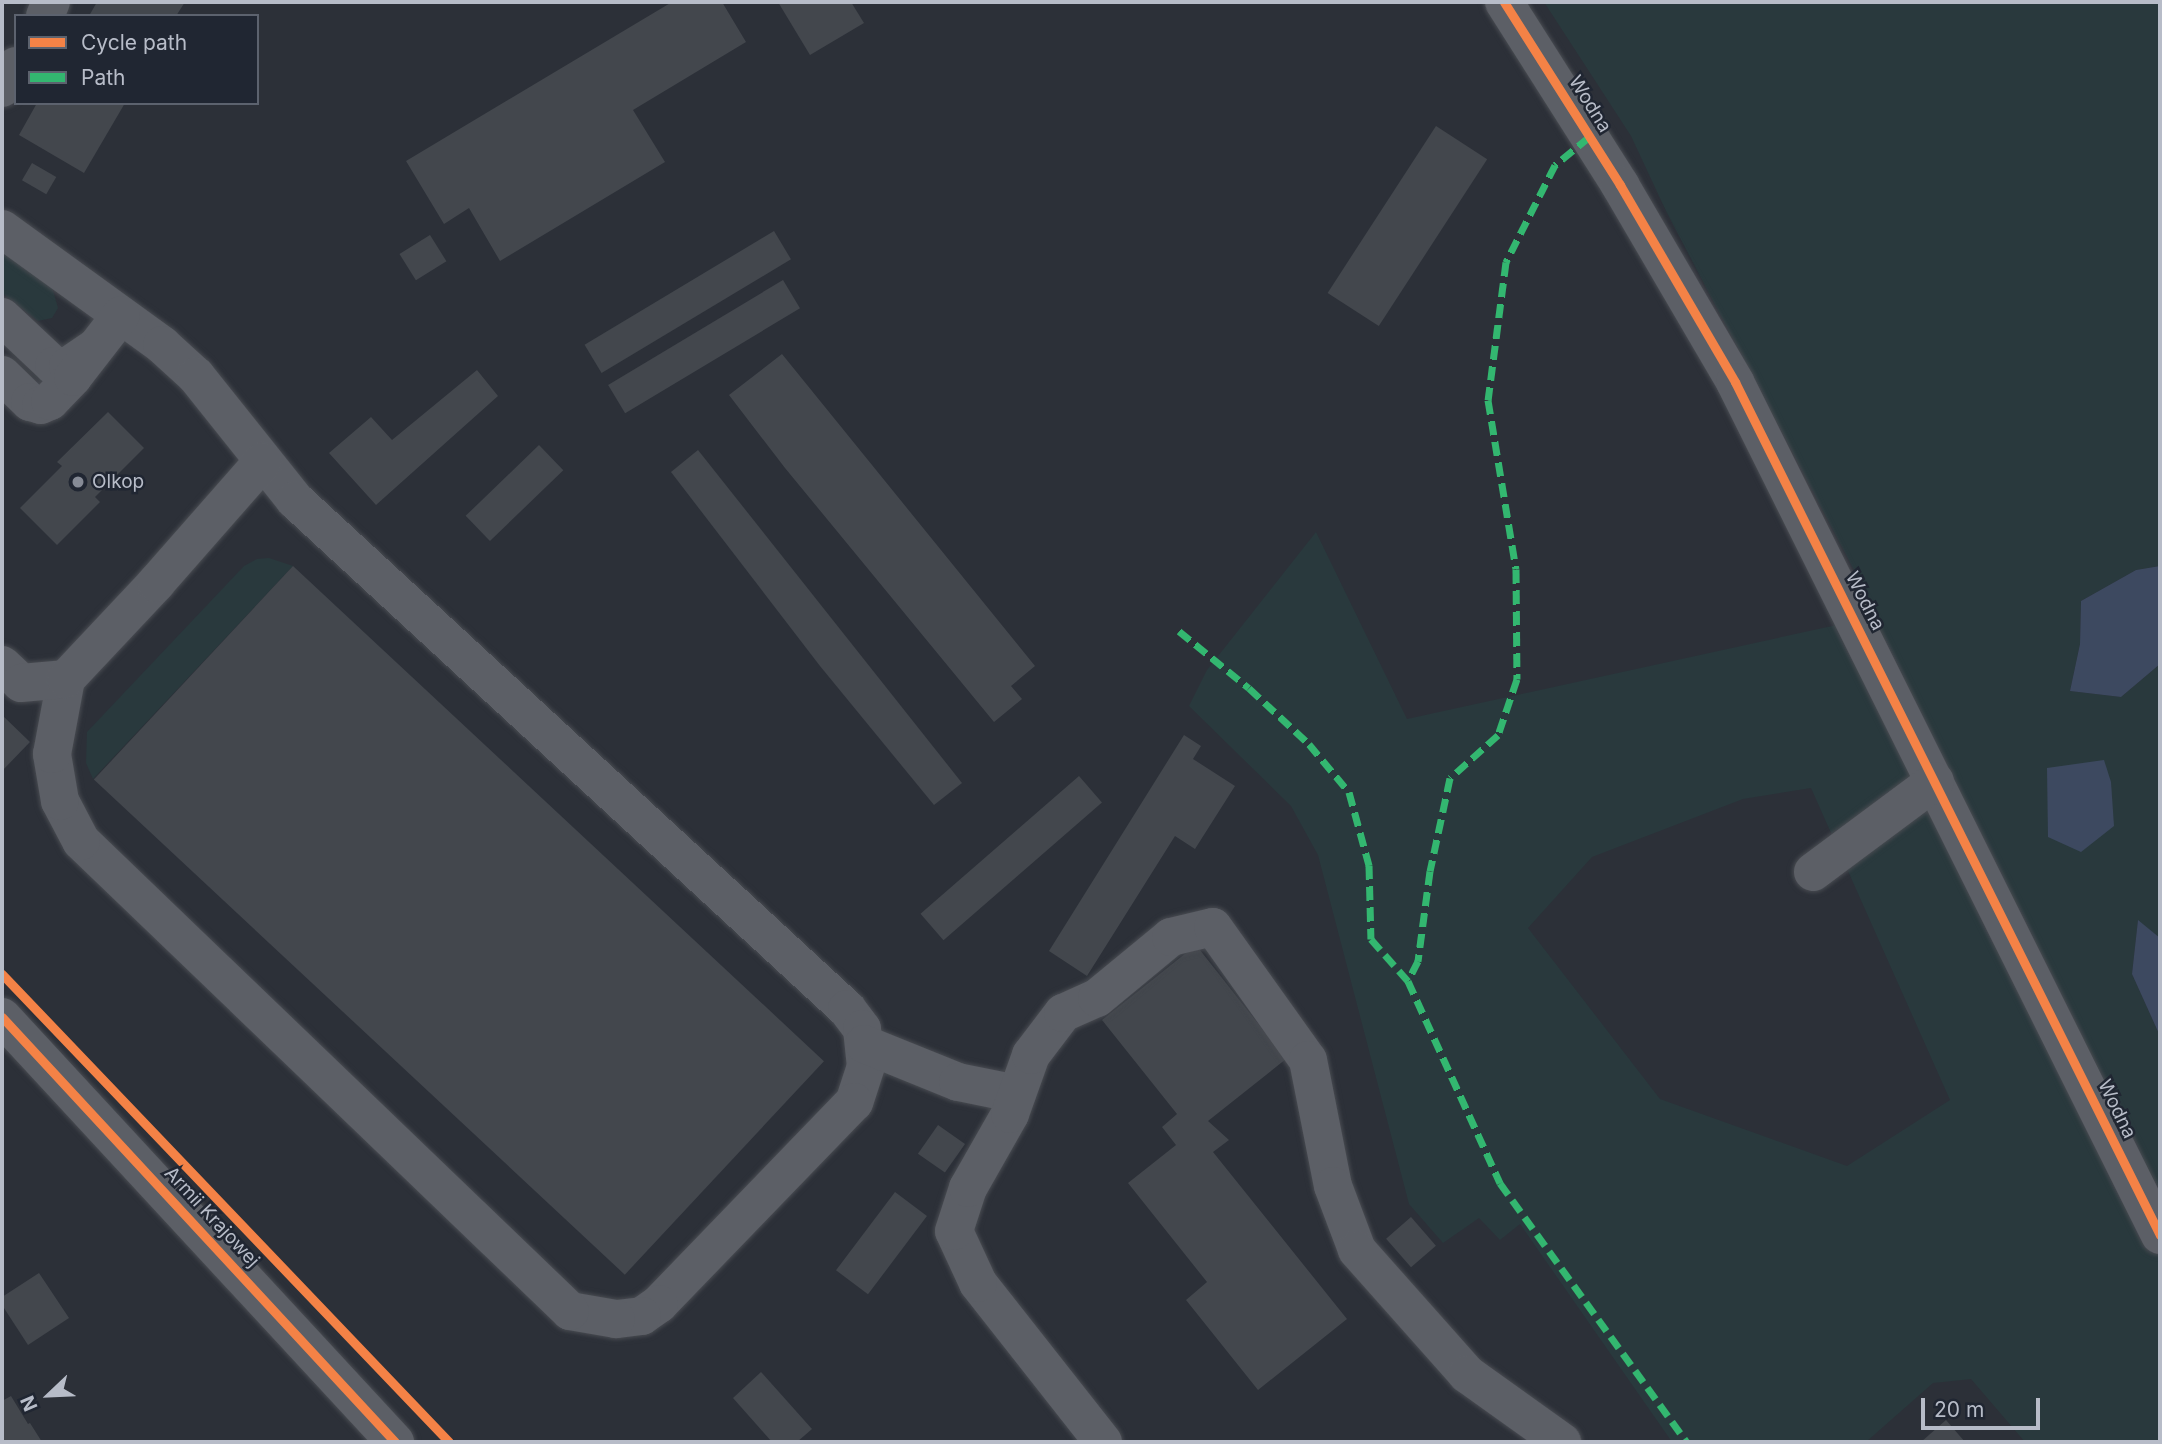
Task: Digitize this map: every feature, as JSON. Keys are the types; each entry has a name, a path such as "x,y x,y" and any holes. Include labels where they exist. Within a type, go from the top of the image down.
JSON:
{"street":[{"name":"Wodna","path":"1504,2 1620,184 1735,382 2160,1236"},
{"path":"2,88 14,69"},
{"path":"2,229 121,315 196,376 295,500 847,1009 862,1028 866,1066 854,1102 659,1304 642,1316 615,1319 570,1311 81,841 60,802 52,754 66,679 263,461"},
{"path":"2,411 19,422 30,421 97,347 121,315"},
{"path":"2,317 54,366 68,366 97,347"},
{"path":"2,375 30,402 41,405 50,401"},
{"path":"2,665 21,683 66,679"},
{"path":"1813,872 1935,781"},
{"path":"1103,1442 978,1283 954,1231 968,1188 1010,1114 1031,1055 1063,1013 1097,998 1171,937 1213,927 1308,1060 1333,1186 1357,1250 1467,1374 1562,1442"},
{"name":"Armii Krajowej","path":"2,1017 395,1442"},
{"path":"864,1044 958,1082 1017,1094"}],"shaded area":[{"path":"1544,2 2160,2 2160,566 2136,570 2081,601 2080,644 2070,691 2121,697 2160,664 2160,938 2138,921 2132,974 2160,1036 2160,1442 2025,1442 1971,1379 1933,1383 1866,1442 1672,1442 1520,1224 1500,1240 1479,1218 1443,1243 1409,1204 1318,855 1291,806 1189,706 1207,670 1316,532 1407,719 1878,616 1666,211 1631,136","holes":["1811,788 1950,1100 1847,1166 1660,1099 1528,928 1592,857 1743,799"]},
{"path":"2,249 52,287 58,308 52,318 38,321 2,293"},
{"path":"269,558 293,566 93,779 86,763 87,732 244,566 257,559"}],"water":[{"path":"2160,566 2160,664 2121,697 2070,691 2080,644 2081,601 2136,570"},
{"path":"2104,760 2111,782 2114,826 2081,852 2048,837 2047,768"},
{"path":"2138,920 2160,938 2160,1036 2132,974"}],"building":[{"path":"97,2 185,2 177,14 90,14"},
{"path":"672,2 722,2 746,42 633,110 665,162 500,261 469,208 444,224 406,161"},
{"path":"778,2 851,2 864,23 810,55"},
{"path":"36,105 124,105 84,173 19,135"},
{"path":"1436,126 1487,159 1379,326 1328,293"},
{"path":"32,163 56,177 46,194 22,180"},
{"path":"774,231 791,259 602,373 585,345"},
{"path":"430,235 446,261 416,280 399,254"},
{"path":"783,280 800,308 625,413 608,385"},
{"path":"782,354 1035,666 1011,686 1022,699 994,722 785,468 729,395"},
{"path":"477,370 498,396 376,505 329,453 371,417 392,440"},
{"name":"Olkop","path":"108,412 144,448 95,497 100,502 57,545 20,508 62,466 57,462"},
{"path":"539,445 563,470 490,541 466,516"},
{"path":"698,450 962,783 934,805 820,666 671,472"},
{"path":"293,566 824,1061 625,1275 94,780"},
{"path":"2,715 30,742 2,771"},
{"path":"1184,735 1201,746 1193,759 1235,786 1195,849 1175,836 1087,976 1049,951"},
{"path":"1079,776 1102,802 943,940 921,914"},
{"path":"1196,945 1286,1059 1208,1121 1229,1140 1213,1152 1347,1319 1258,1390 1186,1300 1207,1282 1128,1183 1176,1145 1162,1127 1177,1114 1102,1020"},
{"path":"938,1125 965,1144 945,1173 918,1154"},
{"path":"895,1192 927,1216 868,1294 836,1270"},
{"path":"1411,1217 1436,1246 1411,1267 1386,1239"},
{"path":"39,1273 69,1318 28,1345 2,1305 2,1297"},
{"path":"761,1372 812,1429 797,1442 772,1442 733,1398"},
{"path":"11,1396 42,1442 2,1442 2,1401"},
{"path":"1946,1420 1965,1442 1921,1442"}],"marked path":[{"path":"1589,137 1555,165 1506,262 1488,400 1516,569 1517,679 1498,735 1450,778 1430,871 1418,961 1408,981 1500,1183 1687,1442"},
{"path":"1179,631 1249,688 1309,744 1349,792 1369,865 1371,939 1408,981"}],"cycle path":[{"path":"1504,2 1620,185 1735,382 2160,1235"},
{"path":"2,974 449,1442"},
{"path":"2,1017 395,1442"}],"place":[{"name":"Olkop","path":"78,482"}]}
